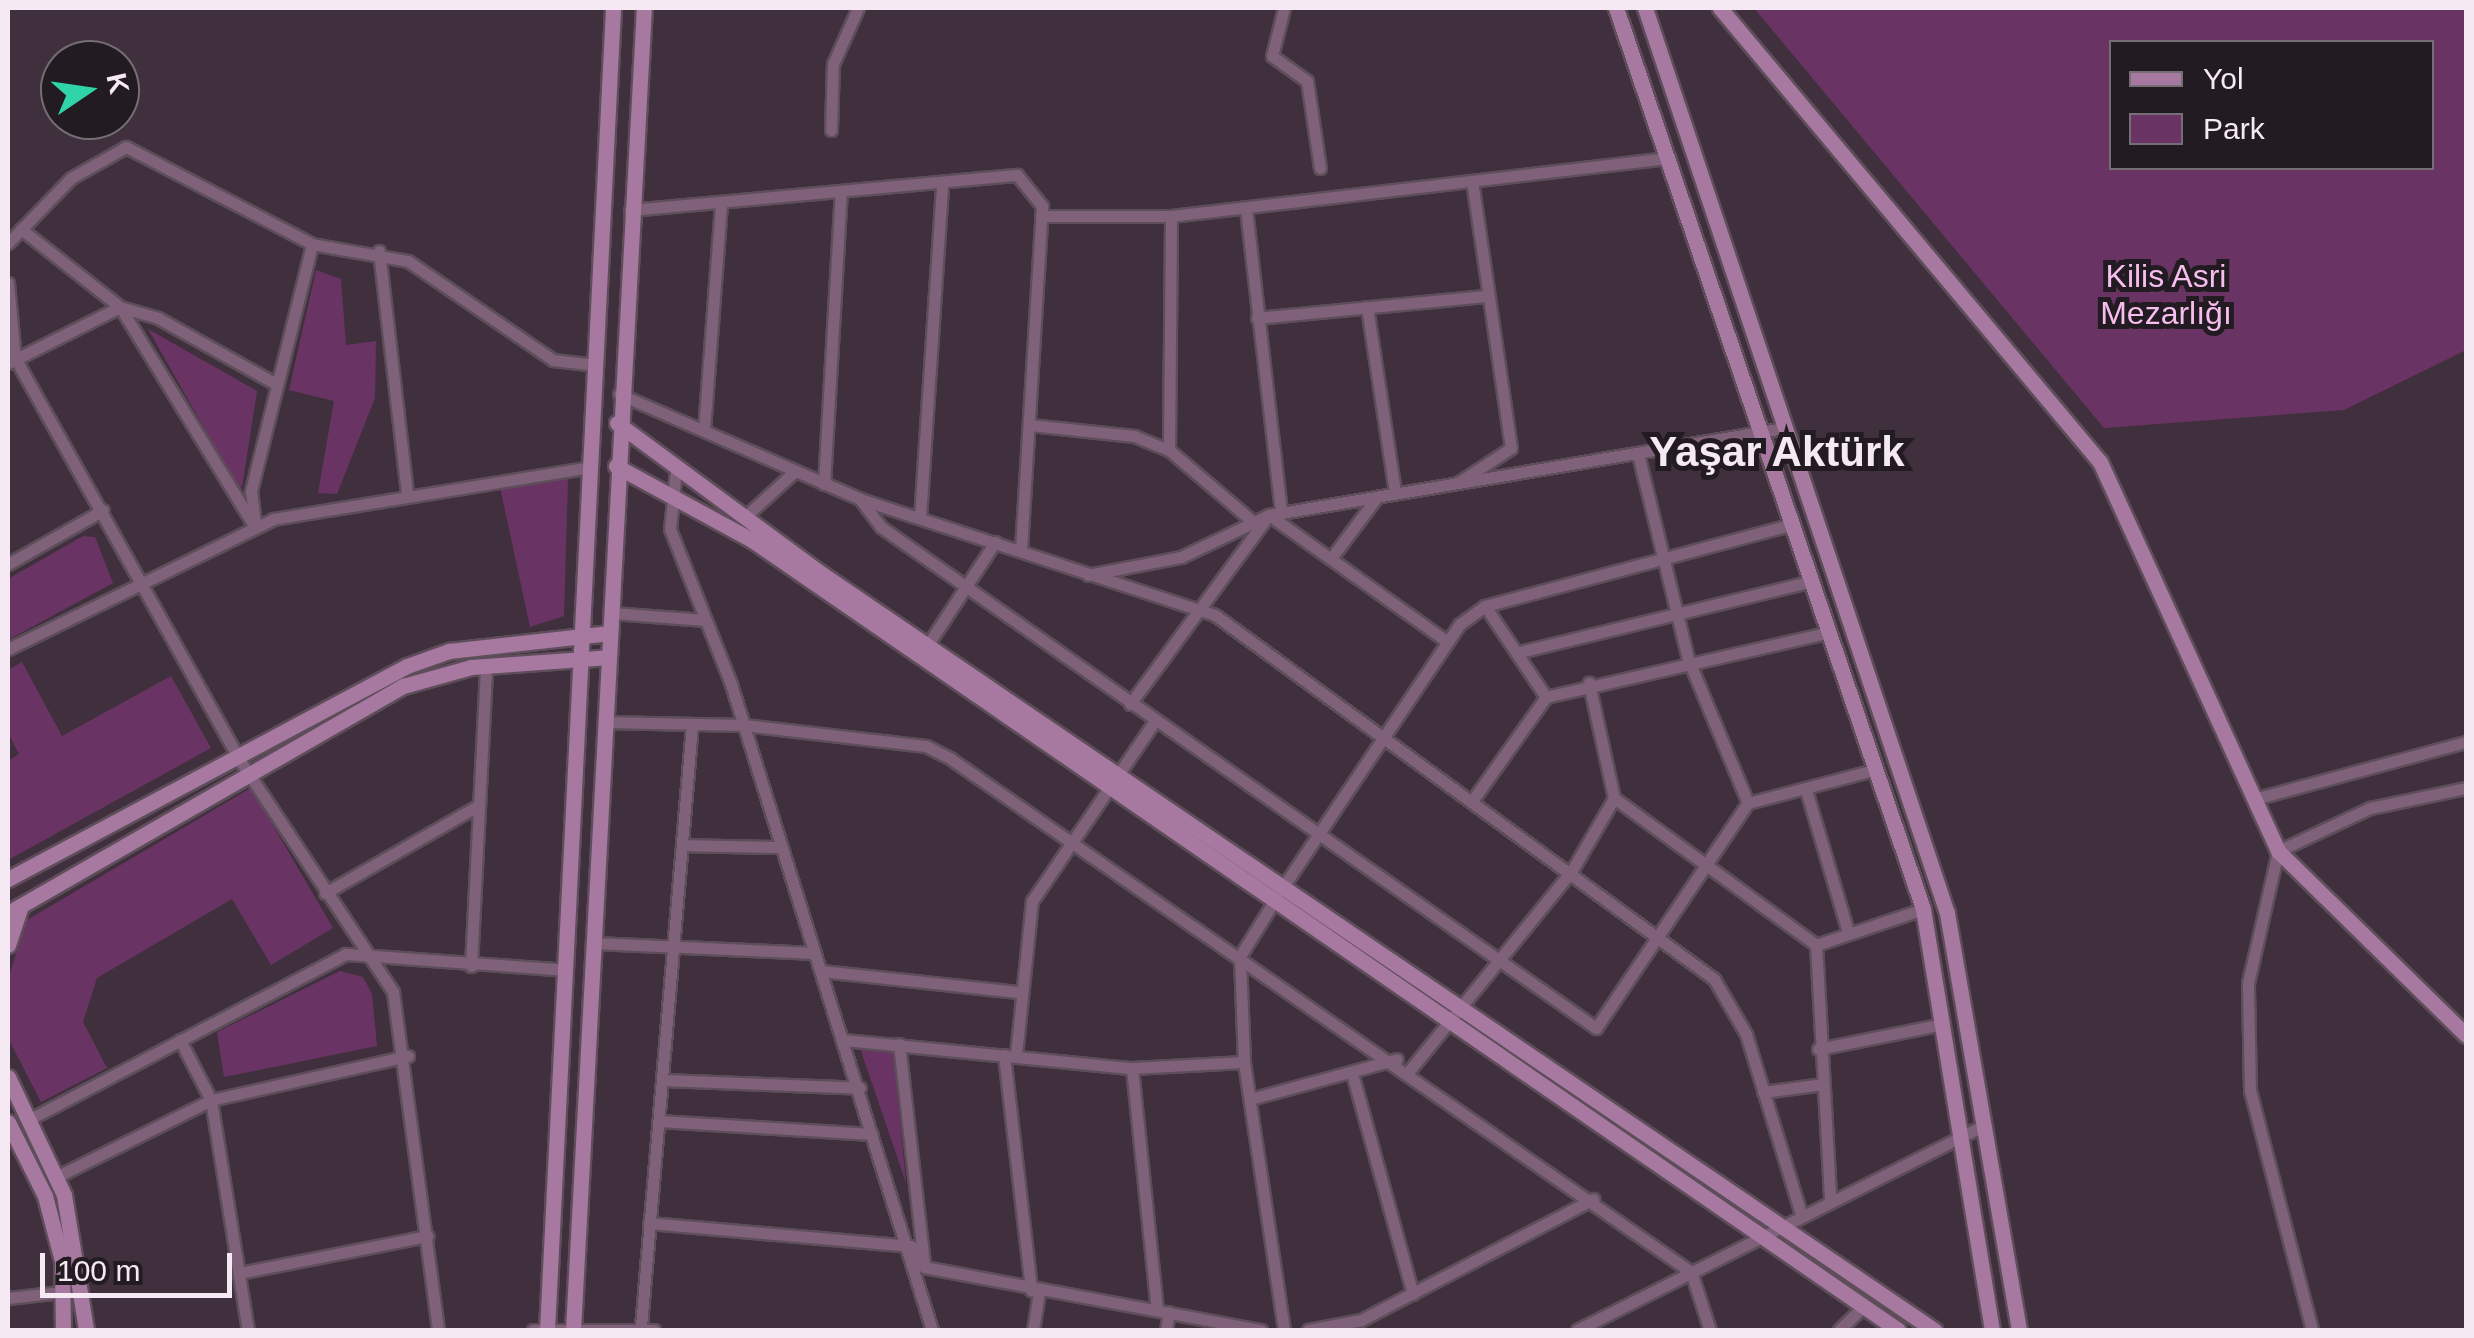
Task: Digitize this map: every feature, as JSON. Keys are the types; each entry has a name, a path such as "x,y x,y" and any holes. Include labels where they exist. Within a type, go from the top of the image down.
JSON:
{"street":[{"path":"613,8 566,970 542,1330 641,1326 654,1330"},
{"path":"573,1330 612,613 617,394 644,8"},
{"path":"831,130 833,64 858,8"},
{"path":"1284,8 1272,56 1307,81 1320,168"},
{"path":"1616,8 1808,582 1829,632 1923,909 1992,1330"},
{"path":"1645,8 1946,913 2019,1330"},
{"path":"1720,8 2100,462 2258,798 2278,851 2466,1036"},
{"path":"8,243 71,178 126,147 312,244 378,251 408,261 553,360 596,365"},
{"path":"1041,216 1171,216 1473,187 1668,158"},
{"path":"630,210 1018,175 1041,216 1022,548"},
{"path":"920,518 942,183"},
{"path":"1459,482 1511,448 1485,296 1473,187"},
{"path":"824,484 841,193"},
{"path":"704,430 721,204"},
{"path":"1130,704 1275,514 1246,208"},
{"path":"1169,450 1171,216"},
{"path":"21,229 120,307 256,527"},
{"path":"256,527 251,491 312,244"},
{"path":"378,251 407,492"},
{"path":"8,283 11,361 103,510 237,756 250,770 363,955 394,992 408,1056 438,1330"},
{"path":"1257,318 1485,296"},
{"path":"11,361 120,307 158,318 276,384"},
{"path":"1367,307 1395,493"},
{"path":"617,394 860,499 1022,548 1084,575 1202,610 1386,738 1714,979 1746,1034 1801,1214"},
{"path":"617,422 924,651"},
{"path":"1030,424 1134,436 1169,450 1252,520"},
{"path":"1084,575 1181,557 1252,520 1275,514 1784,428"},
{"path":"1638,454 1688,659 1748,803"},
{"path":"8,650 256,527 407,492 591,466"},
{"path":"616,466 672,493 924,651 1280,895 1898,1330"},
{"path":"676,469 670,529 744,725 911,1246 932,1330"},
{"path":"746,515 794,472"},
{"path":"1332,557 1377,497"},
{"path":"860,499 881,527 1154,722 1596,1028 1748,803 1874,770"},
{"path":"8,564 103,510"},
{"path":"1275,514 1448,642"},
{"path":"1284,1330 1244,1062 1240,956 1448,642 1485,606 1789,525"},
{"path":"924,651 970,588 995,542"},
{"path":"1519,652 1808,582"},
{"path":"1485,606 1546,697"},
{"path":"612,613 705,620"},
{"path":"1472,801 1546,697 1688,659 1829,632"},
{"path":"11,874 421,661 582,634 610,633"},
{"path":"8,945 14,909 402,686 486,666 609,658"},
{"path":"470,966 486,666"},
{"path":"1589,684 1614,798 1816,945"},
{"path":"605,722 744,725 926,746 1067,844 1397,1060 1593,1199 1691,1272 1710,1330"},
{"path":"1033,1330 1035,1291 1010,1055 1025,919 1067,844 1154,722"},
{"path":"641,1326 692,725"},
{"path":"2258,798 2466,742"},
{"path":"2278,851 2370,808 2466,788"},
{"path":"1806,790 1846,928"},
{"path":"1409,1071 1502,963 1571,872 1614,798"},
{"path":"325,892 479,805"},
{"path":"682,845 781,847"},
{"path":"2278,851 2248,983 2250,1091 2312,1330"},
{"path":"1816,945 1846,928 1923,909"},
{"path":"594,943 816,953"},
{"path":"1816,945 1818,1049 1830,1199"},
{"path":"30,1119 322,964 363,955 470,966 566,970"},
{"path":"822,970 1017,992"},
{"path":"1455,1017 1934,1330"},
{"path":"1818,1049 1943,1024"},
{"path":"180,1040 211,1100 248,1330"},
{"path":"844,1040 1132,1068 1244,1062"},
{"path":"899,1044 924,1266"},
{"path":"56,1178 211,1100 408,1056"},
{"path":"1250,1099 1397,1060"},
{"path":"1132,1068 1166,1330"},
{"path":"1352,1073 1414,1294"},
{"path":"8,1077 56,1178 76,1234 86,1330"},
{"path":"664,1080 860,1088"},
{"path":"1763,1092 1823,1084"},
{"path":"659,1121 872,1134"},
{"path":"1577,1330 1961,1132 1985,1125"},
{"path":"8,1126 45,1196 62,1292 63,1330"},
{"path":"1308,1330 1363,1325 1593,1199"},
{"path":"649,1223 911,1246"},
{"path":"239,1272 428,1236"},
{"path":"911,1246 924,1266 1035,1291 1261,1330"},
{"path":"8,1298 62,1292"},
{"path":"1839,1330 1863,1307"}],"green space":[{"name":"Kilis Asri Mezarlığı","path":"1754,8 2466,8 2466,350 2344,410 2104,428"},
{"path":"316,270 341,279 346,345 376,341 375,398 337,494 318,493 334,401 289,390"},
{"path":"148,329 257,391 242,487 237,486"},
{"path":"568,478 564,616 530,627 500,487"},
{"path":"83,536 95,537 113,583 8,640 8,579"},
{"path":"22,662 62,736 171,676 211,748 8,860 8,761 19,754 8,733 8,670"},
{"path":"251,788 333,928 271,965 232,899 97,978 83,1022 107,1068 41,1102 8,1038 8,979 27,920"},
{"path":"340,971 363,977 372,994 377,1046 224,1077 217,1032"},
{"path":"859,1045 893,1047 906,1183"}],"district":[{"name":"Yaşar Aktürk","path":"1777,452"}]}
